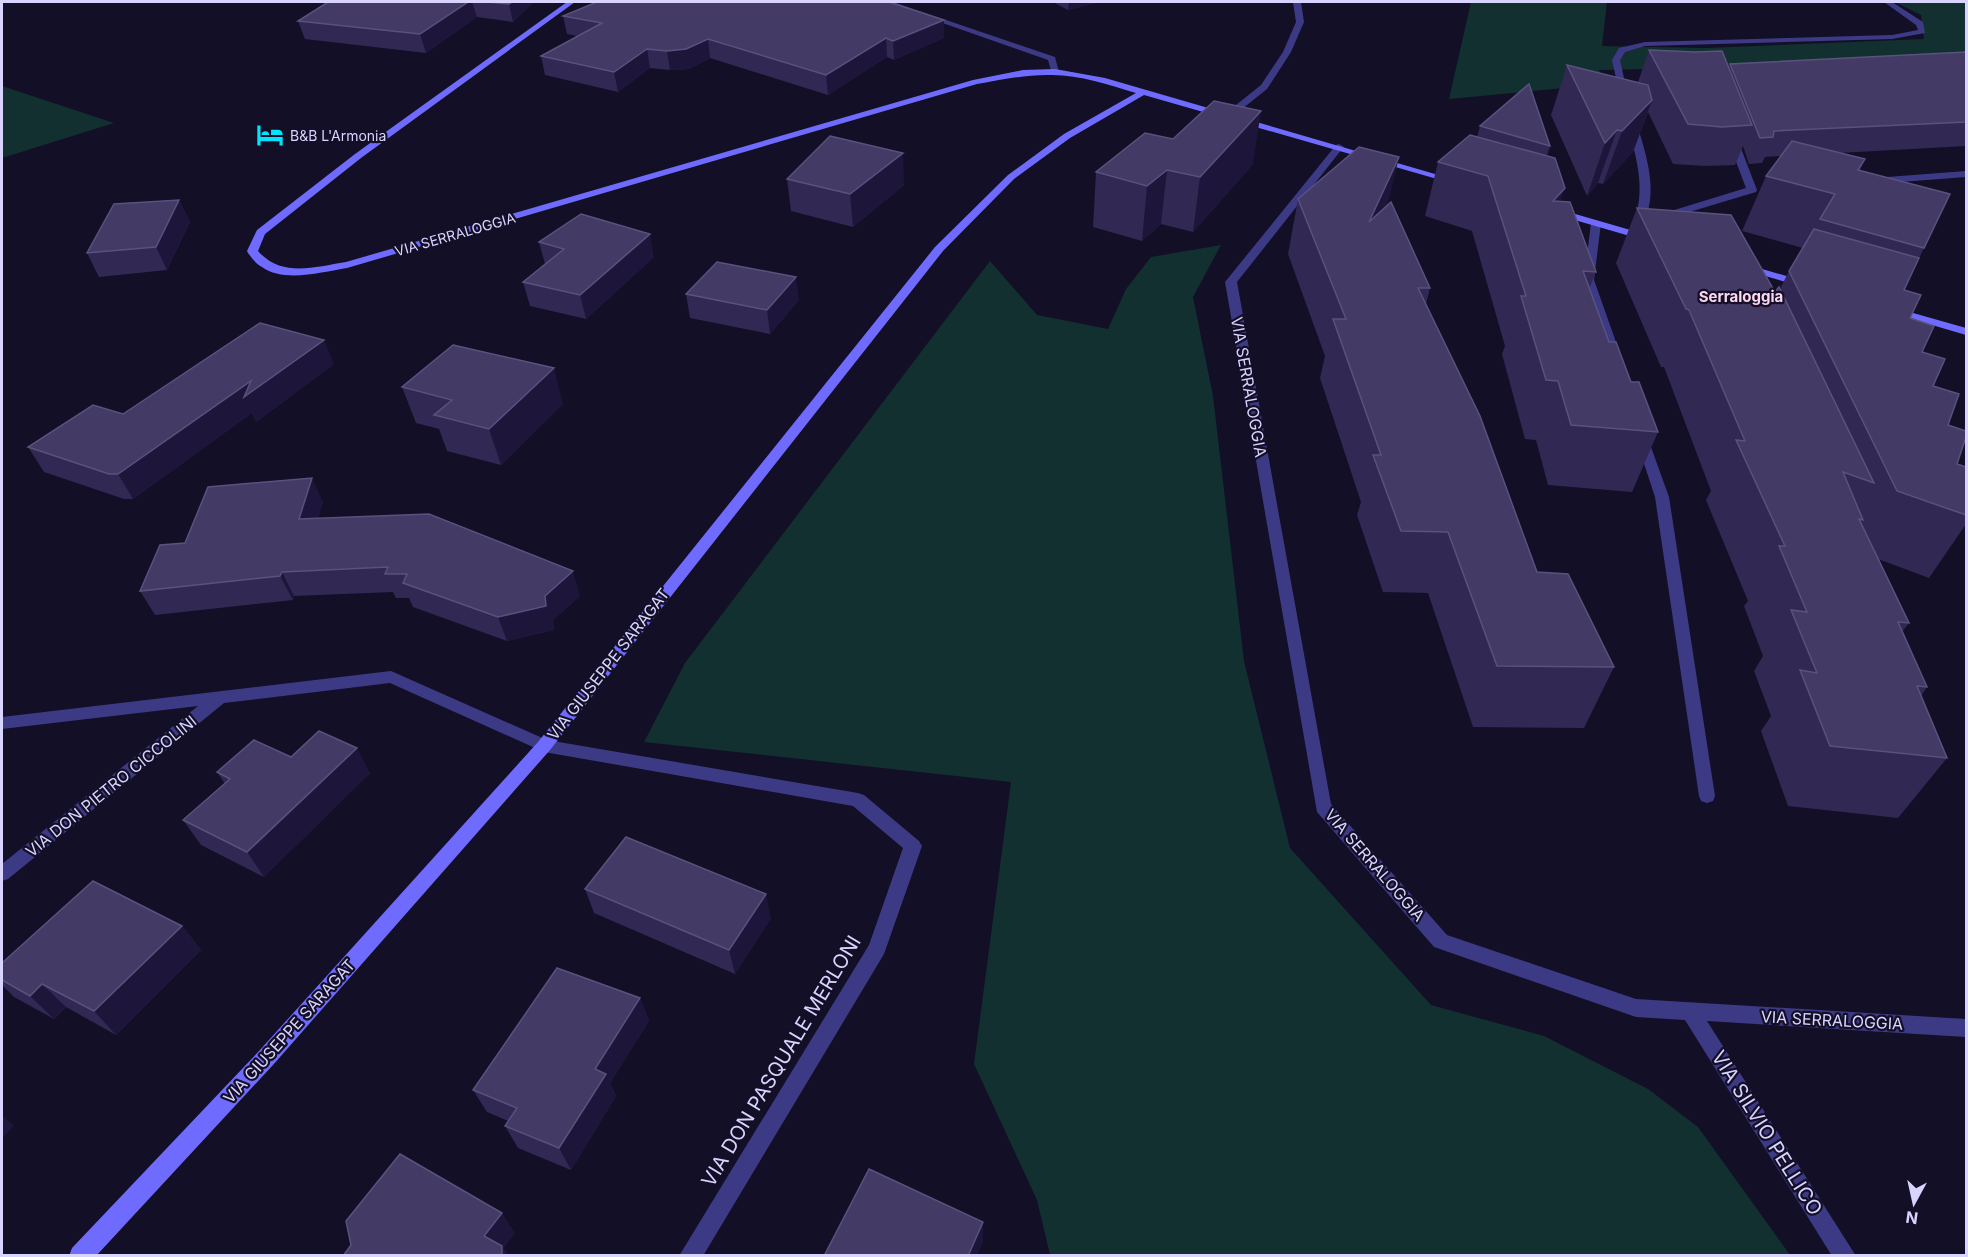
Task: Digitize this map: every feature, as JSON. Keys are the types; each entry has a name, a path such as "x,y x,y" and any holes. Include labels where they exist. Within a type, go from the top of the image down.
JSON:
{"main road":[{"name":"VIA SERRALOGGIA","path":"571,2 358,156 261,232 252,251 268,267 302,272 347,265 976,82 1023,73 1055,72 1105,81 1462,184"},
{"name":"VIA GIUSEPPE SARAGAT","path":"80,1256 266,1058 543,746 939,249 1011,177 1067,136 1145,92"},
{"path":"1551,210 1663,243"},
{"path":"1738,265 1768,279 1814,287"},
{"path":"1880,307 1912,321 1966,332"}],"street":[{"path":"887,2 1052,59 1055,72"},
{"path":"1229,115 1264,87 1287,52 1300,22 1297,2"},
{"path":"1627,107 1616,60 1622,50 1645,44 1892,37 1922,31 1920,24 1888,2"},
{"path":"1630,117 1645,170 1644,199 1639,224 1631,233"},
{"path":"1727,124 1752,190"},
{"name":"VIA SERRALOGGIA","path":"1339,147 1231,282 1323,807 1441,941 1636,1008 1966,1028"},
{"path":"1859,182 1966,174"},
{"path":"1639,224 1752,190 1764,189"},
{"path":"1596,223 1589,280 1622,377"},
{"path":"1636,421 1662,497 1707,796"},
{"name":"VIA DON PIETRO CICCOLINI","path":"2,723 391,677 543,746"},
{"name":"VIA DON PIETRO CICCOLINI","path":"2,874 220,697"},
{"name":"VIA DON PASQUALE MERLONI","path":"543,746 858,800 913,846 877,948 690,1256"},
{"name":"VIA SILVIO PELLICO","path":"1690,1011 1845,1256"}],"green space":[{"path":"1471,2 1607,2 1602,46 1706,48 1924,39 1921,15 1895,2 1966,2 1966,63 1599,70 1606,84 1449,99"},
{"path":"2,86 114,123 2,158"},
{"path":"1221,245 1193,297 1213,396 1244,661 1290,848 1431,1005 1544,1036 1648,1089 1698,1127 1790,1255 1050,1255 1037,1200 974,1064 1011,782 644,742 685,663 990,261 1037,315 1108,329 1126,289 1151,257"}],"building":[{"path":"328,2 468,2 420,34 298,21"},
{"path":"488,2 512,2 509,4"},
{"path":"597,2 889,2 944,20 893,41 886,38 826,75 708,39 686,49 667,51 647,49 614,72 541,56 602,23 563,16"},
{"path":"1649,50 1722,51 1752,125 1722,127 1688,124"},
{"path":"1966,52 1966,122 1774,131 1773,137 1760,138 1730,64"},
{"path":"1567,65 1648,85 1652,100 1622,131 1617,130 1605,143"},
{"path":"1529,84 1550,146 1480,126"},
{"path":"1214,101 1261,111 1200,177 1167,170 1147,186 1096,172 1145,133 1173,139"},
{"path":"1470,135 1555,158 1565,188 1553,201 1570,202 1596,272 1583,271 1609,342 1616,342 1631,382 1639,382 1658,432 1571,425 1558,381 1546,380 1521,296 1526,296 1488,176 1438,162"},
{"path":"830,136 903,153 850,194 787,179"},
{"path":"1792,141 1865,159 1858,170 1950,194 1924,248 1820,219 1835,194 1766,176"},
{"path":"1359,147 1399,157 1369,222 1391,202 1430,288 1418,288 1480,416 1537,572 1568,574 1614,667 1497,666 1448,532 1401,531 1373,455 1381,455 1333,319 1346,319 1298,199"},
{"path":"179,200 156,247 87,253 114,204"},
{"path":"1637,208 1731,215 1775,292 1779,287 1874,483 1843,472 1863,520 1859,519 1909,623 1898,622 1927,687 1917,686 1947,758 1830,746 1800,670 1817,673 1791,610 1807,612 1779,546 1785,546 1736,440 1745,441 1689,310 1686,309"},
{"path":"581,214 650,234 580,295 523,282 564,249 539,242"},
{"path":"1814,229 1919,258 1904,290 1921,295 1910,318 1934,326 1922,352 1945,359 1933,386 1959,394 1948,425 1966,431 1957,464 1966,467 1966,515 1897,491 1789,271"},
{"path":"717,262 796,277 767,310 686,294"},
{"path":"260,323 324,340 244,397 251,381 118,474 109,474 28,447 93,405 123,414"},
{"path":"453,345 554,368 489,429 434,415 452,400 402,387"},
{"path":"312,478 299,519 429,514 573,571 545,596 546,606 498,617 403,583 407,574 385,574 388,567 282,572 280,576 140,591 160,545 185,543 208,487"},
{"path":"319,731 357,748 247,852 183,820 230,779 217,772 254,740 291,757"},
{"path":"626,837 766,894 729,950 585,889"},
{"path":"93,881 182,926 94,1011 42,984 30,996 2,980 2,963"},
{"path":"557,968 640,998 595,1069 606,1074 559,1148 505,1126 517,1108 473,1090"},
{"path":"400,1154 502,1213 484,1236 502,1246 502,1256 343,1256 351,1245 346,1221"},
{"path":"869,1169 983,1222 968,1256 824,1256"}],"place":[{"name":"B&B L'Armonia","path":"270,135"}],"district":[{"name":"Serraloggia","path":"1741,296"}]}
